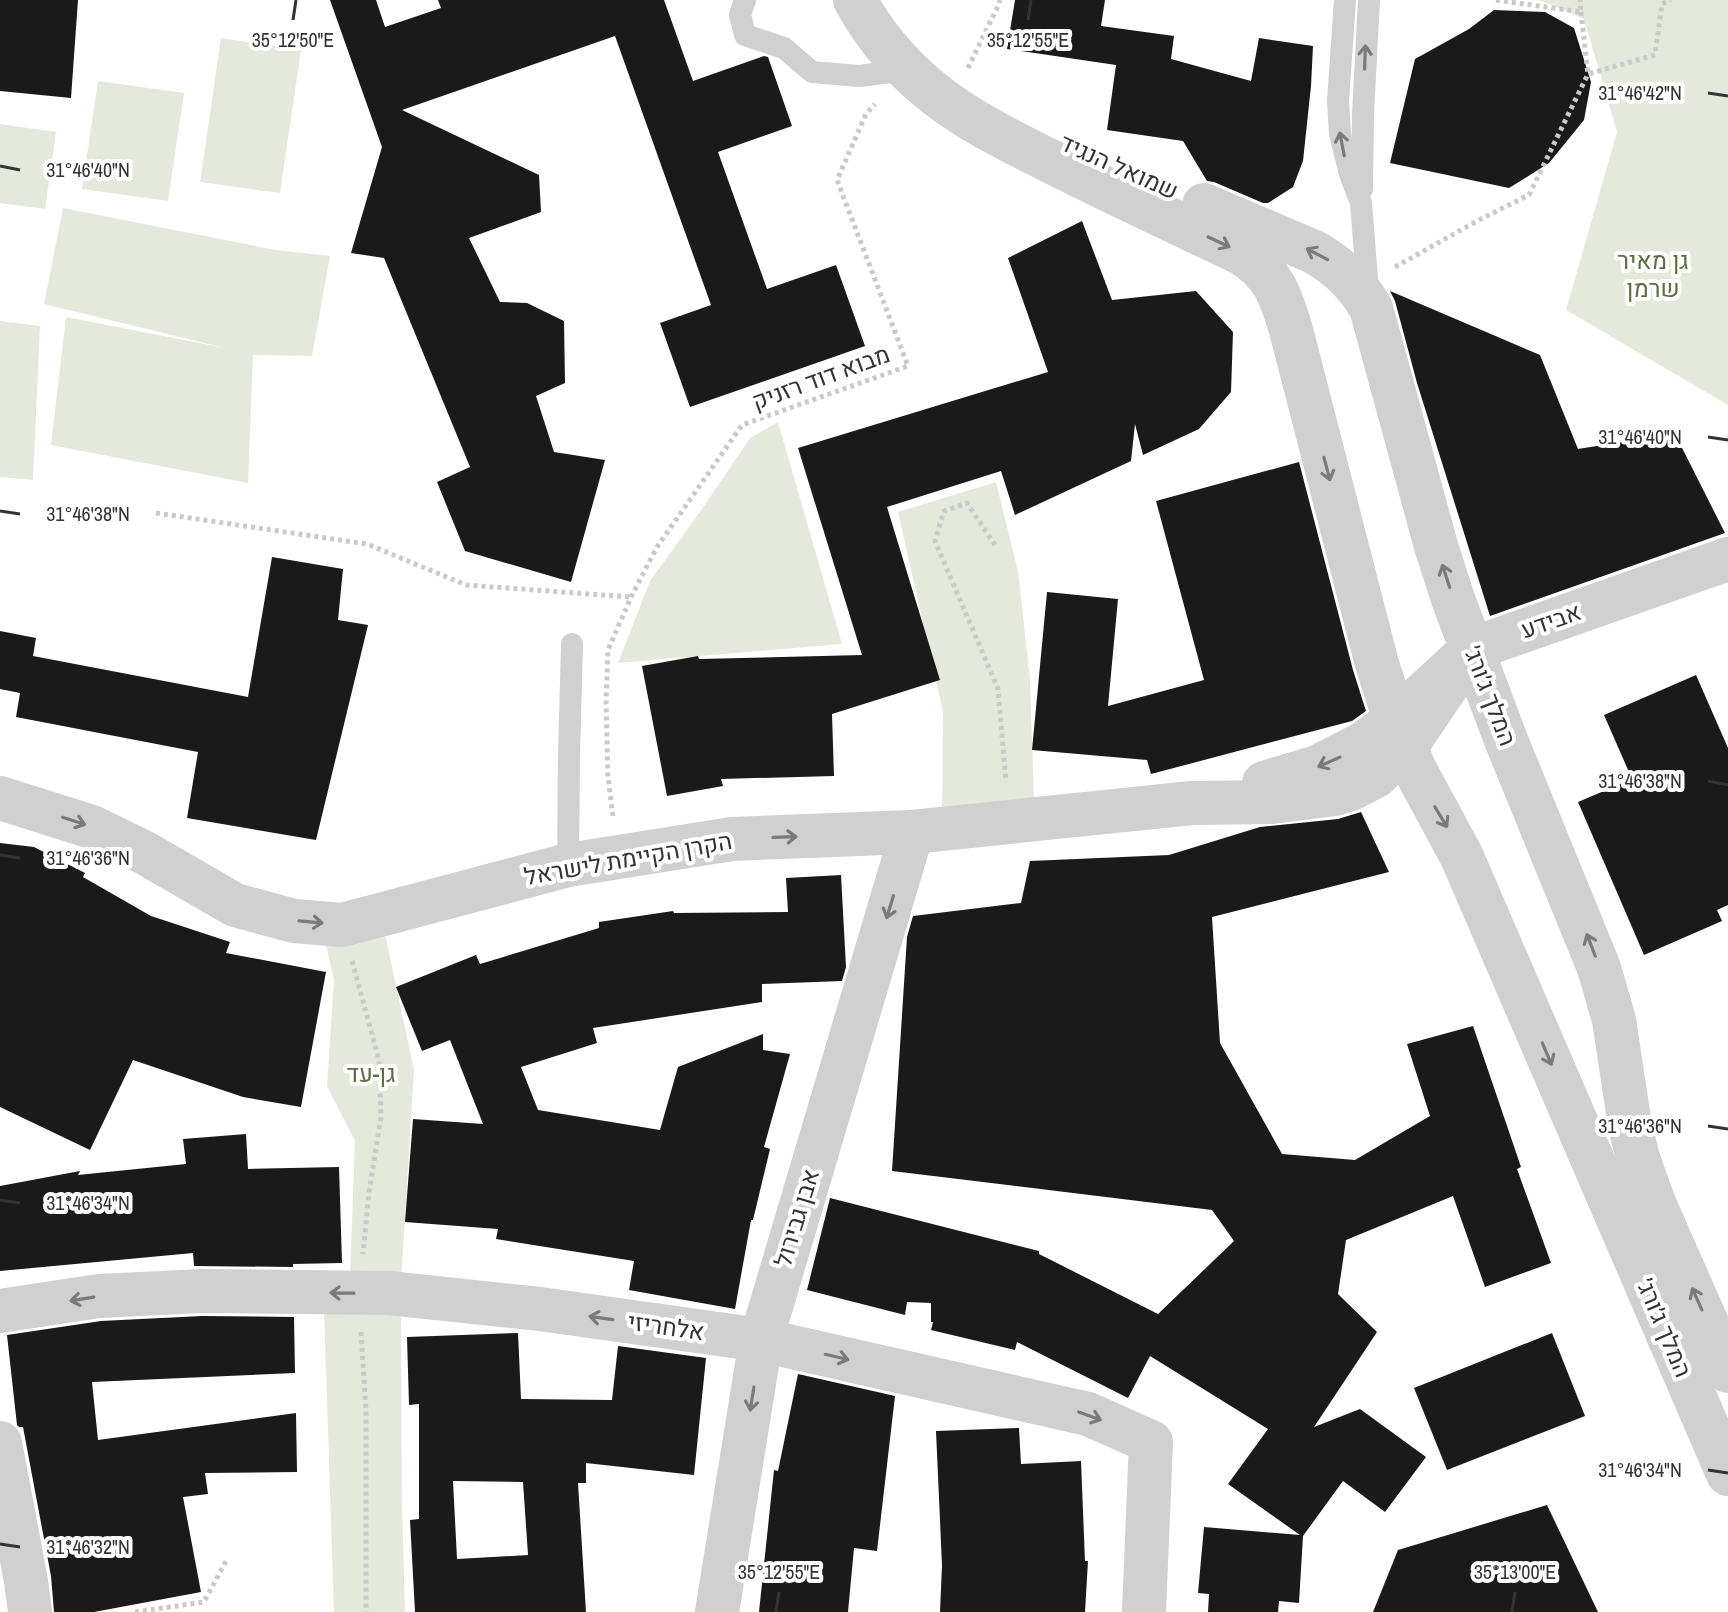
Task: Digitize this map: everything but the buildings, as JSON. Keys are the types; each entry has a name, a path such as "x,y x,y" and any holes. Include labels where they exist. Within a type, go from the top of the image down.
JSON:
{"street":[{"name":"שמואל הנגיד","path":"855,0 886,48 927,89 985,127 1241,253 1264,270 1273,283"},
{"name":"שמואל הנגיד","path":"884,0 893,16 933,62 960,83 1024,123 1314,252 1330,261 1368,295"},
{"name":"המלך ג׳ורג׳","path":"1273,283 1291,330 1377,664 1400,734 1422,785 1462,857 1728,1474"},
{"name":"המלך ג׳ורג׳","path":"1368,295 1436,546 1506,740 1599,968 1614,1020 1638,1158 1654,1203 1728,1371"},
{"name":"אבידע","path":"1400,734 1472,649 1728,559"},
{"name":"הקרן הקיימת לישראל","path":"0,798 92,827 145,853 235,905 294,921 342,925 568,865 732,839 912,832 1192,803 1293,776 1364,743 1400,734"},
{"name":"אבן גבירול","path":"717,1612 761,1340 912,832"},
{"name":"אלחריזי","path":"0,1311 99,1296 202,1291 389,1293 540,1309 761,1340 1088,1414 1151,1442 1144,1612"},
{"path":"0,1443 30,1612"}],"lane":[{"path":"745,0 740,15 745,35 784,48 812,72 859,76 907,70"},
{"name":"המלך ג׳ורג׳","path":"1345,0 1338,101 1340,134 1361,203 1368,295"},
{"path":"1363,219 1363,128 1369,0"},
{"path":"568,865 572,644"}],"path":[{"path":"960,83 1000,0"},
{"path":"1496,0 1581,12"},
{"path":"1368,295 1477,221 1529,195 1588,74 1580,0"},
{"path":"1588,74 1655,55 1662,4 1671,0"},
{"name":"מבוא דוד רזניק","path":"619,857 608,777 608,650 657,547 742,425 908,366 837,180 866,114 907,70"},
{"path":"995,545 967,503 944,511 935,541 998,689 1011,822"},
{"path":"156,513 367,544 466,585 631,597"},
{"path":"135,1612 204,1602 226,1561"}],"green space":[{"name":"גן מאיר שרמן","path":"1539,0 1728,0 1728,405 1566,310 1617,132 1584,19"},
{"path":"221,38 301,50 280,193 200,182"},
{"path":"98,81 184,93 168,201 82,189"},
{"path":"0,124 56,132 45,209 0,203"},
{"path":"63,208 276,250 330,256 312,356 253,355 248,483 51,445 66,317 225,348 44,304"},
{"path":"0,321 40,326 33,480 0,477"},
{"path":"778,422 842,644 618,663 650,581 750,438"},
{"path":"996,482 1018,571 1030,680 1034,799 942,815 943,712 898,512"},
{"name":"גן-עד","path":"385,934 414,1070 401,1281 350,1276 355,1141 327,1086 334,980 326,945"},
{"path":"401,1308 405,1612 334,1612 324,1311"}]}
